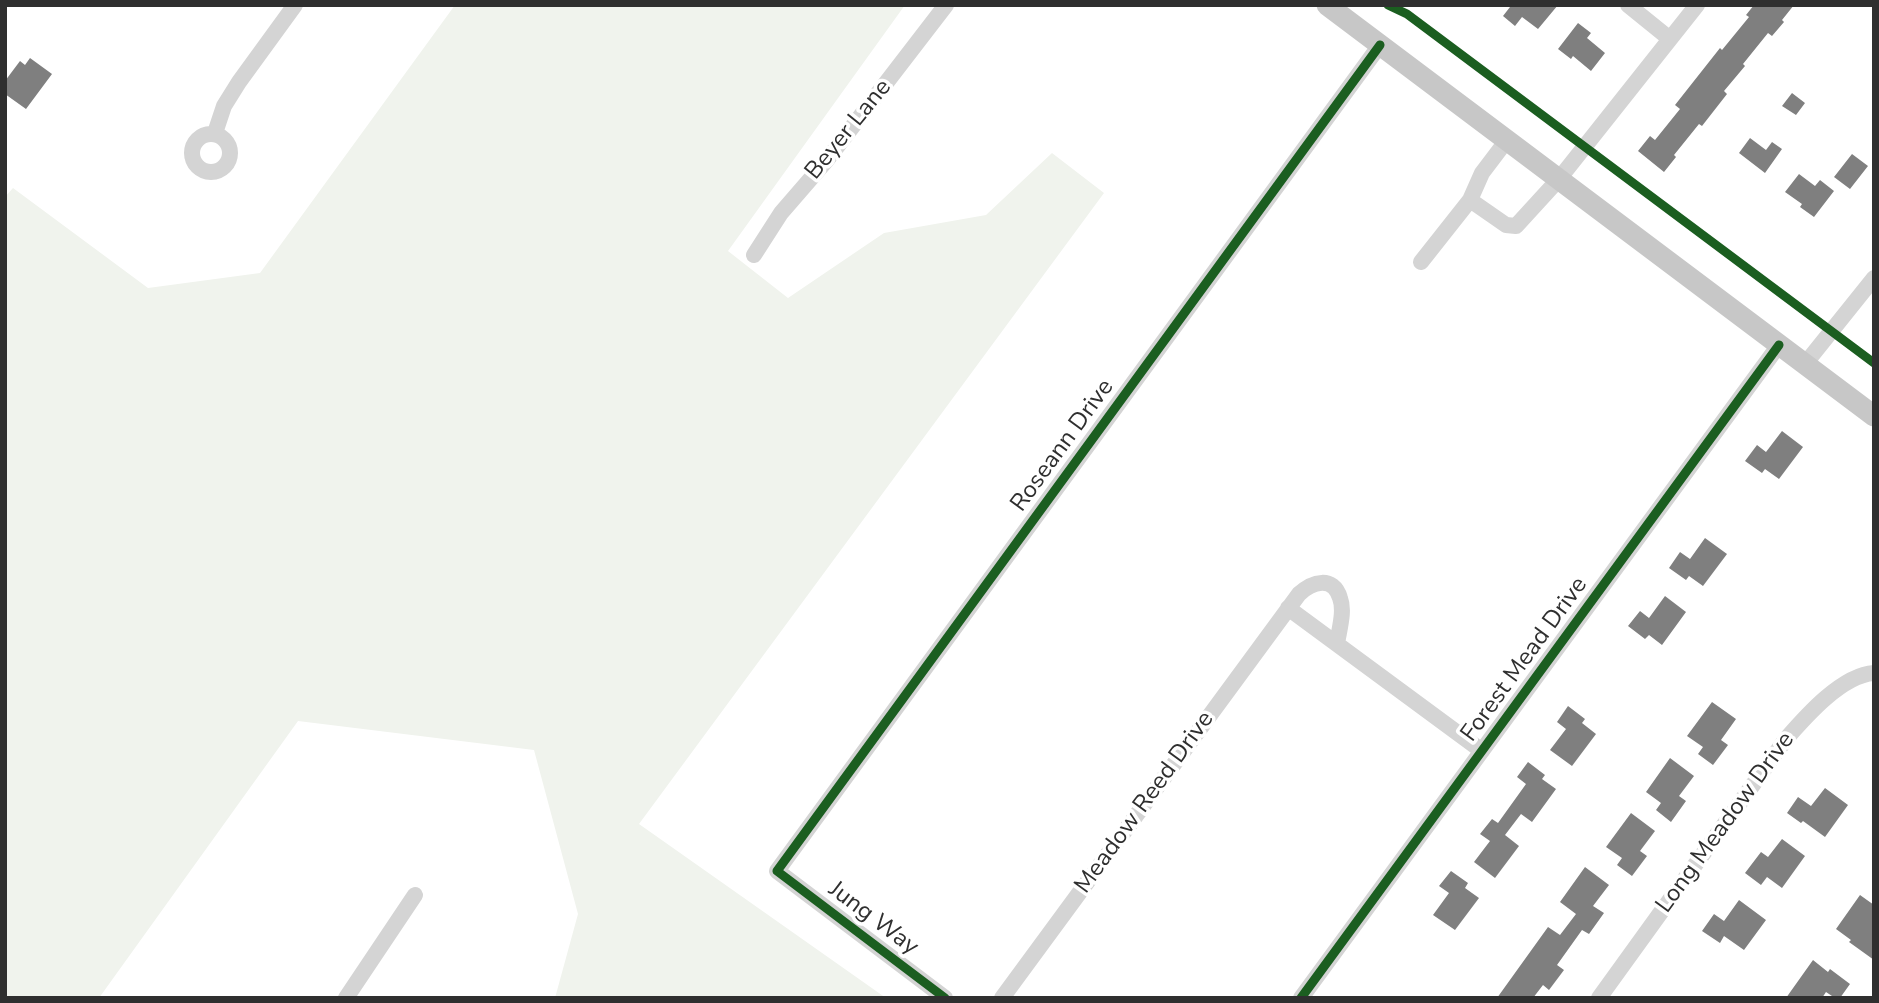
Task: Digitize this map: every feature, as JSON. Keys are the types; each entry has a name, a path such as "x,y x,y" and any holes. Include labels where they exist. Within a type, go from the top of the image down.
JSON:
{"main road":[{"path":"1327,5 1874,416"}],"street":[{"path":"215,133 224,106 295,5"},
{"name":"Beyer Lane","path":"754,255 781,213 827,161 946,5"},
{"path":"1628,5 1670,39"},
{"path":"1470,200 1506,225 1516,226 1559,179 1697,5"},
{"name":"Roseann Drive","path":"777,871 1380,45"},
{"path":"1421,262 1470,200 1482,173 1507,140"},
{"path":"1805,364 1874,278"},
{"name":"Forest Mead Drive","path":"1301,998 1779,345"},
{"name":"Meadow Reed Drive","path":"1002,998 1298,594 1307,586 1317,582 1326,583 1335,589 1341,598 1337,644"},
{"path":"1288,608 1482,751"},
{"name":"Long Meadow Drive","path":"1599,998 1786,739 1848,680 1860,674 1874,673"},
{"name":"Jung Way","path":"777,871 945,998"},
{"path":"346,998 415,895"}],"shaded area":[{"path":"455,5 905,5 728,251 788,298 884,233 986,215 1052,153 1104,193 639,824 886,998 555,998 578,914 534,750 298,721 99,998 9,998 5,995 5,197 13,188 148,288 260,273"}],"building":[{"path":"1508,5 1558,5 1538,29 1522,17 1515,26 1503,16 1510,7"},
{"path":"1754,5 1794,5 1772,36 1768,33 1743,64 1745,66 1724,91 1727,94 1702,126 1699,124 1664,172 1638,151 1650,136 1655,140 1680,109 1675,105 1720,48 1722,50 1749,17 1746,15"},
{"path":"1578,23 1591,33 1587,38 1605,53 1591,71 1573,56 1571,59 1558,49"},
{"path":"30,58 52,74 26,109 5,94 5,81 20,61 25,65"},
{"path":"1792,93 1805,103 1796,115 1782,106"},
{"path":"1750,138 1766,150 1772,142 1782,149 1765,173 1739,153"},
{"path":"1852,154 1868,166 1850,189 1834,177"},
{"path":"1799,174 1815,186 1820,180 1834,191 1814,217 1785,192"},
{"path":"1782,431 1803,447 1779,479 1765,469 1762,473 1745,461 1757,445 1766,452"},
{"path":"1705,538 1727,554 1703,586 1689,576 1686,580 1669,568 1680,552 1690,559"},
{"path":"1665,596 1686,612 1662,645 1649,635 1645,639 1628,626 1640,611 1649,618"},
{"path":"1712,702 1736,719 1721,740 1728,745 1713,765 1698,754 1703,747 1687,736"},
{"path":"1568,706 1585,719 1582,723 1596,734 1572,766 1550,750 1566,729 1557,722"},
{"path":"1670,758 1694,776 1679,796 1686,801 1671,822 1656,810 1661,803 1646,792"},
{"path":"1528,762 1545,775 1542,779 1556,789 1532,822 1521,814 1505,835 1519,846 1495,878 1474,862 1490,841 1480,834 1492,819 1498,823 1526,784 1517,777"},
{"path":"1825,788 1848,805 1825,837 1787,813 1798,797 1811,806"},
{"path":"1631,813 1655,831 1640,851 1647,856 1632,876 1617,865 1622,858 1606,847"},
{"path":"1782,839 1805,856 1782,888 1767,877 1761,885 1745,873 1761,852 1768,857"},
{"path":"1585,867 1609,885 1593,906 1604,913 1589,934 1582,930 1557,965 1564,970 1549,990 1543,985 1533,998 1497,998 1548,927 1560,935 1576,914 1560,902"},
{"path":"1451,871 1468,883 1465,888 1479,898 1455,930 1433,915 1449,893 1439,886"},
{"path":"1860,895 1874,905 1874,960 1836,929"},
{"path":"1739,900 1766,920 1744,950 1724,936 1720,943 1702,931 1714,914 1724,921"},
{"path":"1813,960 1850,984 1840,998 1826,992 1822,998 1786,998"}],"cycle path":[{"path":"1388,5 1407,14 1874,363"},
{"path":"945,998 777,871 1380,45"},
{"path":"1301,998 1779,345"}]}
